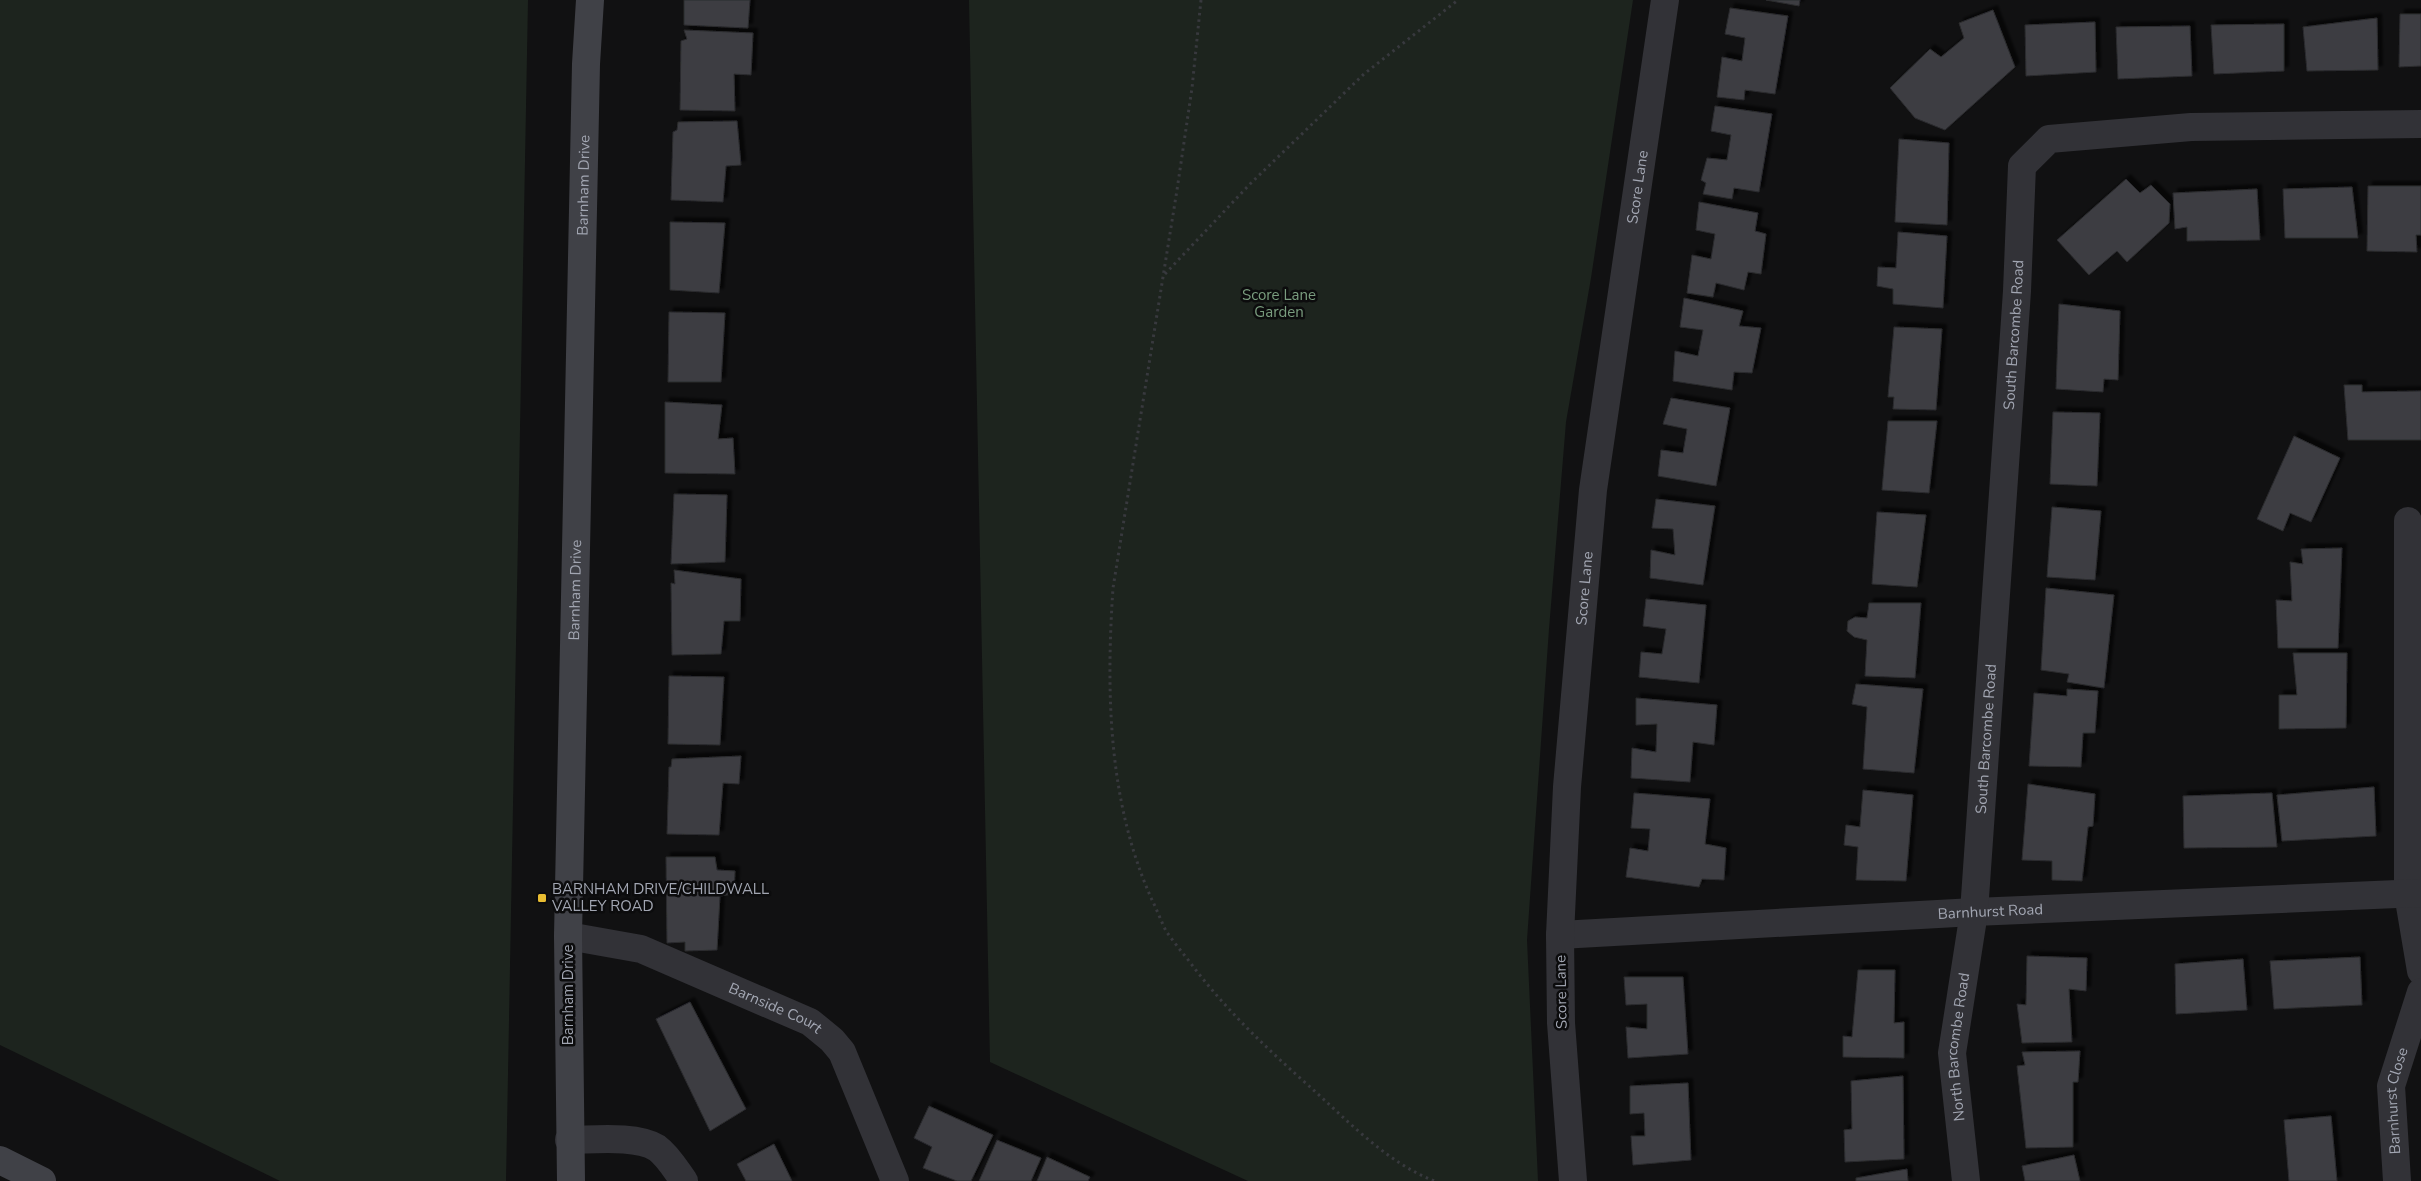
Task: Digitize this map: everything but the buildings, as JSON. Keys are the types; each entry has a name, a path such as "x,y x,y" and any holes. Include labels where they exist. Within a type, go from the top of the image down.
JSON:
{"street":[{"name":"Barnham Drive","path":"571,1181 568,936 586,83 590,0"},
{"name":"Score Lane","path":"1573,1181 1561,1023 1560,935 1567,787 1593,490 1665,0"},
{"name":"South Barcombe Road","path":"1974,912 2017,291 2022,166 2049,139 2191,128 2421,124"},
{"path":"2408,521 2415,893 2421,971"},
{"name":"Barnhurst Road","path":"1560,935 1974,912 2415,893"},
{"name":"North Barcombe Road","path":"1966,1181 1952,1053 1974,912"},
{"name":"Barnside Court","path":"568,936 641,949 810,1022 822,1030 842,1052 895,1181"},
{"name":"Barnhurst Close","path":"2397,1181 2391,1086 2421,992"},
{"path":"569,1140 618,1140 645,1143 663,1153 684,1181"},
{"path":"0,1160 42,1181"}],"path":[{"path":"1201,0 1192,88 1114,588 1110,643 1114,758 1123,812 1140,872 1166,930 1228,1010 1261,1044 1397,1162 1435,1181"},
{"path":"1164,274 1250,184 1364,74 1458,0"}],"green space":[{"path":"0,0 528,0 506,1181 280,1181 0,1045"},
{"name":"Score Lane Garden","path":"969,0 1633,0 1591,278 1566,422 1549,629 1527,940 1538,1181 1248,1181 990,1062"}],"place":[{"name":"BARNHAM DRIVE/CHILDWALL VALLEY ROAD","path":"542,898"}]}
